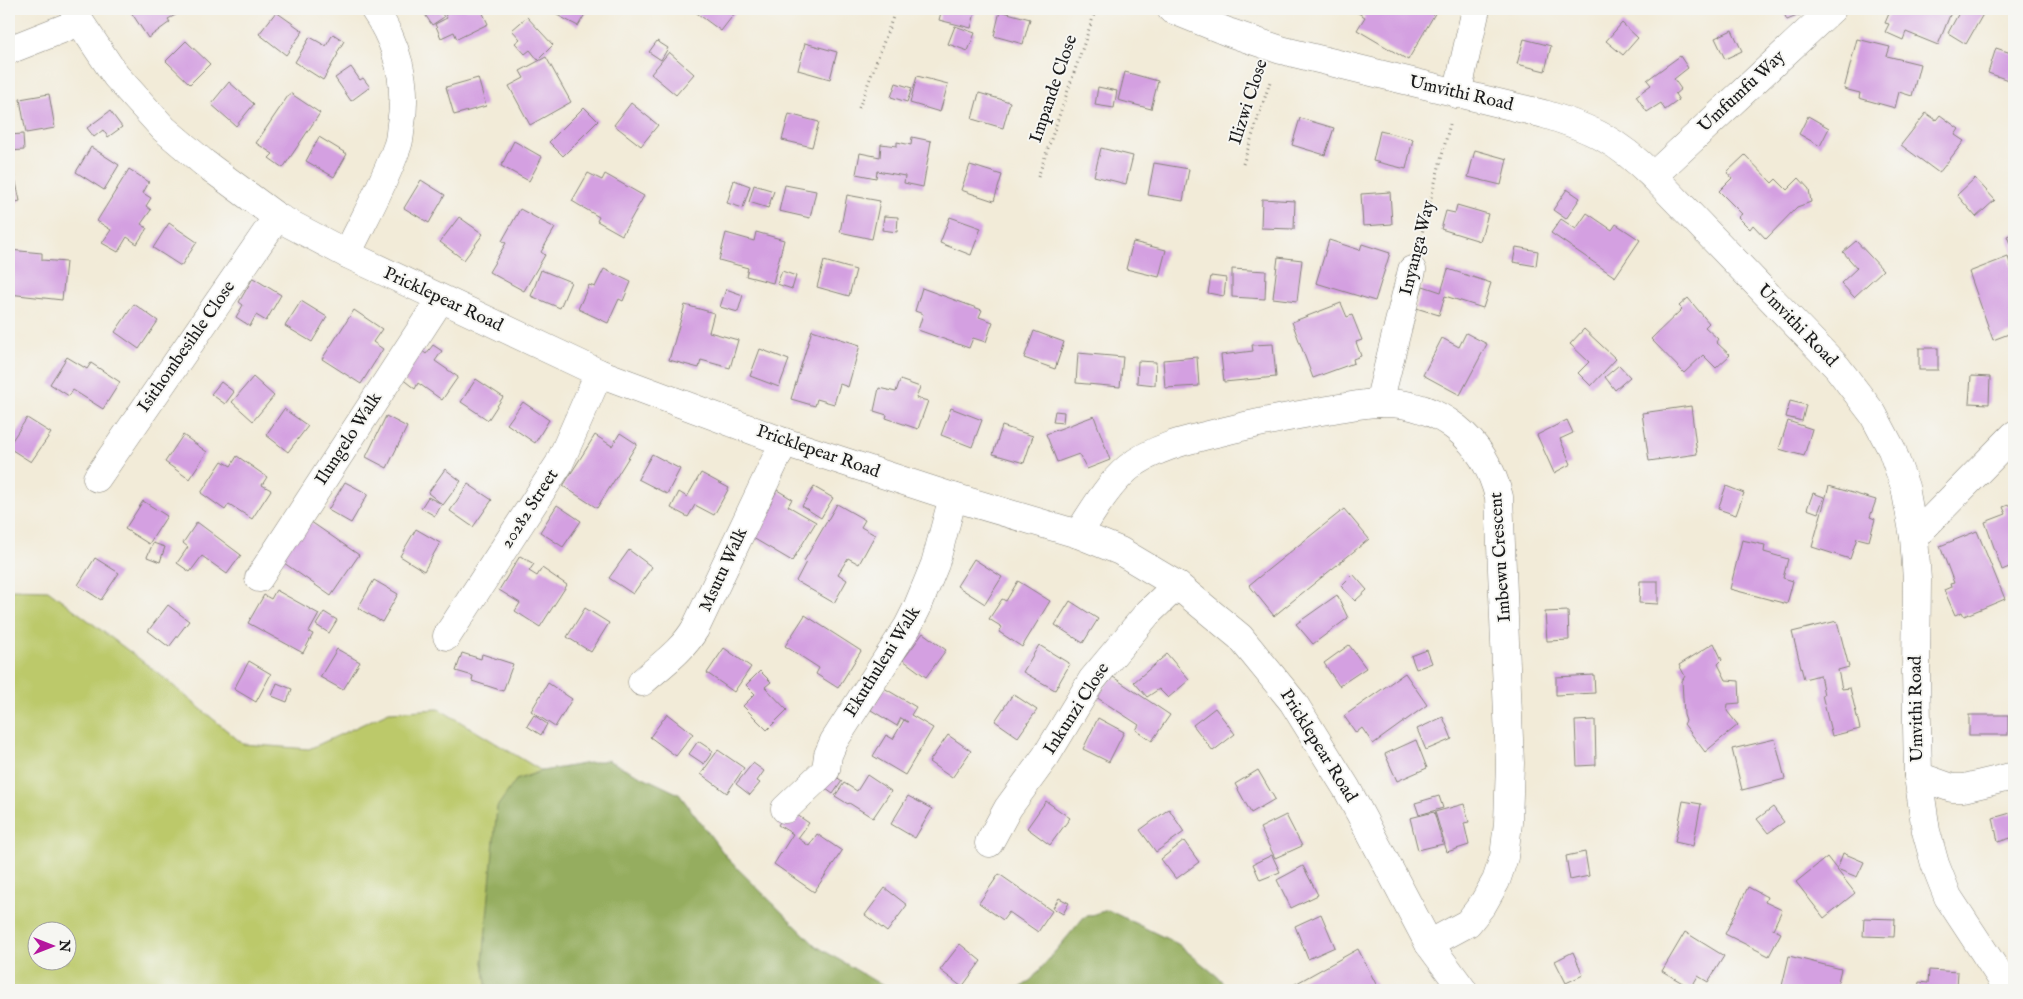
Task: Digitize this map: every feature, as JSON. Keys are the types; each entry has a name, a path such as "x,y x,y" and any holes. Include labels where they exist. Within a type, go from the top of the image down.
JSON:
{"street":[{"path":"347,254 398,145 403,113 402,79 395,47 374,9"},
{"name":"Umvithi Road","path":"1171,9 1228,32 1281,50 1544,114 1584,126 1624,150 1653,176 1837,367 1873,414 1892,450 1905,487 1914,537 1917,580 1918,776 1926,831 1935,864 1948,897 2009,990"},
{"path":"1457,94 1476,9"},
{"name":"Umfumfu Way","path":"1653,176 1832,9"},
{"path":"9,50 77,16"},
{"name":"Pricklepear Road","path":"77,16 116,76 164,129 204,163 277,217 347,254 440,300 599,373 784,442 1078,534 1120,552 1177,584 1240,638 1293,702 1347,789 1429,944 1463,990"},
{"name":"Isithombesihle Close","path":"97,478 277,217"},
{"name":"Inyanga Way","path":"1379,403 1412,270"},
{"name":"Ilungelo Walk","path":"259,578 440,300"},
{"name":"20282 Street","path":"447,636 559,464 599,373"},
{"name":"Imbewu Crescent","path":"1078,534 1107,489 1129,468 1151,455 1180,443 1288,416 1379,403 1411,406 1430,412 1460,429 1484,460 1495,481 1499,497 1510,763 1508,823 1504,857 1496,881 1483,904 1468,923 1429,944"},
{"path":"1914,537 2014,435"},
{"name":"Msutu Walk","path":"642,682 687,642 695,629 784,442"},
{"name":"Ekuthuleni Walk","path":"785,810 826,770 828,755 834,741 908,626 926,590 935,564 952,496"},
{"name":"Inkunzi Close","path":"989,842 1008,808 1046,756 1092,680 1147,614 1177,584"},
{"path":"1918,776 1952,788 1964,788 2014,776"}],"path":[{"path":"859,108 892,17 897,9"},
{"name":"Impande Close","path":"1038,178 1096,9"},
{"name":"Ilizwi Close","path":"1243,164 1281,50"},
{"name":"Inyanga Way","path":"1412,270 1457,94"}],"green space":[{"path":"9,589 48,590 158,673 243,744 309,749 389,712 439,709 542,771 516,780 483,962 487,990 9,990"},
{"path":"607,760 679,794 728,859 816,946 890,990 487,990 483,962 497,807 516,780 542,771"},
{"path":"1108,910 1178,944 1218,977 1229,990 1018,990 1032,979 1084,917"}],"building":[{"path":"136,9 182,9 183,11 168,19 170,22 148,38 131,12"},
{"path":"430,9 439,9 444,17 432,25 424,13"},
{"path":"452,9 481,9 488,24 457,39 454,32 441,38 435,24 447,18 444,12"},
{"path":"561,9 588,9 578,26 557,15"},
{"path":"696,9 738,9 721,31 694,11"},
{"path":"942,9 976,9 971,28 939,20"},
{"path":"1351,9 1437,10 1408,60 1357,30 1365,17"},
{"path":"1782,9 1800,9 1802,14 1787,20"},
{"path":"1891,9 1952,10 1938,45 1906,32 1903,40 1885,32 1889,24 1885,23"},
{"path":"1961,9 1986,9 1966,44 1948,33"},
{"path":"1000,11 1030,19 1023,44 994,36"},
{"path":"276,12 303,31 286,55 259,34"},
{"path":"527,17 553,45 538,60 530,50 525,54 515,43 520,39 512,30"},
{"path":"1622,23 1638,38 1623,55 1606,41"},
{"path":"955,26 975,33 968,51 948,44"},
{"path":"1732,30 1742,51 1725,59 1715,38"},
{"path":"333,34 344,41 323,80 295,62 310,37 326,46"},
{"path":"1524,39 1551,46 1545,71 1517,64"},
{"path":"1857,39 1890,47 1887,56 1920,64 1912,96 1899,92 1895,108 1859,98 1860,93 1844,89"},
{"path":"186,41 210,64 190,84 166,61"},
{"path":"657,41 668,48 661,60 649,52"},
{"path":"805,43 837,52 830,79 798,70"},
{"path":"1996,48 2014,54 2014,82 1988,73"},
{"path":"669,52 694,74 676,95 651,74"},
{"path":"1680,56 1688,68 1674,79 1681,89 1675,94 1679,100 1665,110 1661,103 1647,112 1636,96 1651,85 1647,80"},
{"path":"546,57 571,102 530,125 509,86 524,78 520,71"},
{"path":"351,67 360,80 363,78 370,87 351,101 335,78"},
{"path":"1125,72 1158,81 1151,109 1118,100"},
{"path":"917,76 948,84 940,112 910,103"},
{"path":"478,78 486,106 454,115 446,87"},
{"path":"229,82 254,104 236,126 211,104"},
{"path":"896,83 912,88 907,102 891,97"},
{"path":"1098,87 1117,91 1114,108 1095,105"},
{"path":"290,93 320,113 283,168 269,158 273,154 256,143"},
{"path":"979,93 1010,102 1003,128 972,119"},
{"path":"49,94 55,128 26,133 20,99"},
{"path":"631,103 658,125 641,146 614,125"},
{"path":"584,107 598,121 563,156 549,142"},
{"path":"110,111 122,127 108,137 103,130 94,137 87,128"},
{"path":"1926,113 1936,120 1940,115 1959,129 1955,135 1964,141 1939,173 1901,145"},
{"path":"789,114 819,122 812,147 782,140"},
{"path":"1808,116 1829,128 1820,146 1799,134"},
{"path":"1300,118 1334,128 1325,155 1292,145"},
{"path":"1380,131 1413,139 1406,169 1373,161"},
{"path":"23,134 24,150 9,151 9,135"},
{"path":"319,137 347,154 334,177 306,161"},
{"path":"912,137 931,141 923,187 904,183 905,176 877,171 876,178 856,174 860,153 880,157 881,144 897,146 897,142 911,145"},
{"path":"514,141 542,157 529,181 501,166"},
{"path":"91,147 119,165 104,190 76,172"},
{"path":"1101,148 1133,156 1126,184 1094,176"},
{"path":"1475,150 1507,159 1501,185 1468,177"},
{"path":"1745,155 1772,183 1776,179 1787,190 1799,178 1809,189 1811,202 1797,207 1766,239 1753,225 1750,229 1738,217 1742,214 1719,191 1732,178 1727,172"},
{"path":"1154,163 1189,169 1183,201 1148,195"},
{"path":"970,165 1002,175 994,201 961,190"},
{"path":"13,169 20,201 9,204 9,170"},
{"path":"129,169 149,182 143,193 151,198 146,206 151,210 141,224 147,228 137,244 127,237 118,252 102,243 111,230 97,221"},
{"path":"588,173 602,180 605,174 644,196 622,235 597,221 599,217 572,201"},
{"path":"1975,178 1995,200 1976,217 1957,195"},
{"path":"421,180 445,195 429,223 404,208"},
{"path":"734,180 750,186 743,208 727,203"},
{"path":"754,185 774,191 768,208 749,202"},
{"path":"785,185 816,191 810,218 779,211"},
{"path":"1567,189 1580,198 1566,219 1553,210"},
{"path":"1390,192 1392,224 1363,226 1361,194"},
{"path":"847,195 880,201 872,239 840,232"},
{"path":"1262,199 1295,201 1294,229 1261,228"},
{"path":"1457,205 1488,214 1480,241 1441,229 1446,211 1455,213"},
{"path":"520,209 555,228 541,252 545,255 524,291 489,272 506,243 502,241"},
{"path":"1587,213 1612,230 1616,224 1640,240 1615,277 1551,233 1561,219 1576,229"},
{"path":"884,216 898,217 897,232 882,230"},
{"path":"459,217 483,234 464,260 440,242"},
{"path":"950,217 981,228 971,255 940,243"},
{"path":"169,223 197,242 181,266 153,248"},
{"path":"756,232 784,240 773,283 746,276 748,268 719,260 726,233 754,241"},
{"path":"2014,233 2014,254 2007,236"},
{"path":"1329,240 1360,250 1362,244 1390,253 1375,301 1316,283"},
{"path":"1856,241 1883,270 1854,297 1841,283 1857,268 1843,252"},
{"path":"1133,242 1166,250 1159,277 1126,269"},
{"path":"1516,247 1538,251 1536,266 1513,262"},
{"path":"9,250 42,253 42,260 66,262 62,300 9,294"},
{"path":"1278,257 1302,260 1297,301 1273,298"},
{"path":"2008,257 2014,276 2014,332 1993,340 1969,272"},
{"path":"824,261 856,270 849,296 817,287"},
{"path":"604,269 631,282 623,301 619,299 608,323 578,309 589,285 595,287"},
{"path":"1232,269 1266,271 1265,299 1232,297"},
{"path":"1448,269 1491,283 1483,308 1445,296 1439,315 1416,308 1423,286 1441,292"},
{"path":"541,270 571,282 560,308 531,296"},
{"path":"782,271 796,276 792,289 777,284"},
{"path":"1211,276 1226,278 1224,296 1208,293"},
{"path":"253,278 281,295 266,321 256,315 250,326 236,317 243,305 239,302"},
{"path":"922,288 982,310 979,317 993,322 986,342 973,338 969,348 918,330 923,314 915,311"},
{"path":"726,289 743,295 738,312 720,307"},
{"path":"1688,298 1709,323 1705,327 1718,339 1716,342 1730,355 1716,368 1703,355 1684,373 1651,339 1682,309 1679,306"},
{"path":"301,301 327,317 312,342 285,326"},
{"path":"1341,303 1347,317 1352,315 1362,340 1356,342 1361,356 1353,359 1354,363 1313,378 1292,322"},
{"path":"134,304 158,321 139,349 115,332"},
{"path":"685,305 714,313 709,332 738,340 730,368 701,360 699,368 669,360"},
{"path":"354,310 382,329 373,342 383,349 361,384 322,359"},
{"path":"1584,329 1616,359 1591,386 1578,373 1589,362 1570,344"},
{"path":"812,330 860,345 848,387 840,384 834,404 817,399 815,406 791,399"},
{"path":"1034,331 1064,342 1055,369 1024,358"},
{"path":"1466,333 1487,344 1460,395 1423,375 1442,338 1459,347"},
{"path":"1273,344 1276,377 1224,382 1221,355 1253,351 1252,345"},
{"path":"433,345 442,351 435,361 458,377 442,400 418,383 415,389 401,378 421,350 426,354"},
{"path":"1919,348 1938,348 1938,370 1919,370"},
{"path":"760,349 789,360 779,387 750,376"},
{"path":"1078,353 1123,357 1120,387 1076,383"},
{"path":"67,357 87,369 91,363 120,382 103,409 73,390 69,396 50,384"},
{"path":"1197,357 1199,386 1165,388 1163,360"},
{"path":"1138,361 1156,362 1155,385 1137,383"},
{"path":"1619,365 1630,377 1615,390 1605,377"},
{"path":"1971,376 1990,377 1989,404 1969,403"},
{"path":"253,377 274,396 253,421 232,402"},
{"path":"476,379 503,397 488,420 461,402"},
{"path":"900,380 920,387 916,398 928,401 918,429 886,418 887,415 874,411 879,388 896,392"},
{"path":"221,382 234,392 225,404 211,394"},
{"path":"1790,401 1806,405 1802,421 1786,417"},
{"path":"523,402 549,420 535,443 507,424"},
{"path":"1691,406 1697,454 1649,461 1642,413"},
{"path":"951,408 982,420 972,447 941,435"},
{"path":"284,409 308,426 288,452 266,435"},
{"path":"1055,411 1064,412 1063,423 1053,422"},
{"path":"386,416 407,427 387,468 366,457"},
{"path":"1094,416 1110,460 1087,469 1079,454 1057,462 1046,434"},
{"path":"27,418 51,433 31,462 9,448 9,445"},
{"path":"1567,420 1573,433 1560,439 1571,464 1554,473 1537,435"},
{"path":"1788,421 1812,429 1804,456 1779,449"},
{"path":"1002,426 1033,436 1024,463 993,454"},
{"path":"620,433 637,444 597,508 563,486 595,435 612,446"},
{"path":"183,435 207,452 189,479 165,462"},
{"path":"652,454 680,469 667,494 638,479"},
{"path":"237,456 267,477 262,485 271,490 252,519 229,504 225,510 201,493 222,461 231,466"},
{"path":"445,469 461,481 443,505 428,493"},
{"path":"701,473 729,488 714,515 695,505 688,517 671,508 679,492 687,497"},
{"path":"345,482 368,494 351,523 328,510"},
{"path":"468,484 492,500 473,527 450,511"},
{"path":"1726,486 1744,493 1736,515 1718,509"},
{"path":"1829,486 1876,500 1870,517 1875,519 1869,541 1857,538 1850,559 1812,547"},
{"path":"814,487 833,498 821,518 802,506"},
{"path":"777,490 792,499 788,506 816,522 792,561 753,538"},
{"path":"1813,493 1824,497 1818,513 1807,509"},
{"path":"428,497 442,504 435,516 421,508"},
{"path":"143,501 167,516 149,544 125,529"},
{"path":"2014,503 2014,565 2002,570 1985,522 2006,514 2003,507"},
{"path":"837,504 865,520 861,527 875,535 859,564 848,558 838,574 847,580 834,603 796,581 806,562 804,561"},
{"path":"557,505 581,521 563,547 540,532"},
{"path":"1344,509 1369,539 1274,616 1249,585"},
{"path":"304,517 359,555 331,596 277,558"},
{"path":"197,522 241,555 227,574 202,556 190,572 177,563 188,547 183,543"},
{"path":"416,529 440,543 424,571 400,556"},
{"path":"1977,531 2005,599 1964,616 1962,612 1955,615 1944,590 1951,587 1950,584 1954,583 1940,546"},
{"path":"1742,540 1765,545 1764,552 1788,559 1783,578 1793,581 1787,604 1730,589"},
{"path":"153,543 165,547 160,562 147,557"},
{"path":"629,550 652,567 633,594 609,578"},
{"path":"520,556 534,564 529,571 537,576 542,568 567,585 540,627 515,611 520,603 499,590"},
{"path":"95,558 119,573 101,600 78,585"},
{"path":"974,559 1002,577 985,604 957,586"},
{"path":"1353,574 1367,590 1355,601 1341,586"},
{"path":"374,580 398,594 382,622 358,608"},
{"path":"1018,581 1050,601 1022,647 999,632 1002,627 989,619 1002,599 1006,601"},
{"path":"1640,581 1658,581 1658,604 1639,603"},
{"path":"276,590 319,614 309,632 313,634 303,653 248,623 264,595 271,599"},
{"path":"1337,595 1348,618 1313,644 1296,624"},
{"path":"1070,601 1098,619 1083,643 1055,625"},
{"path":"168,605 189,621 169,647 148,631"},
{"path":"585,608 609,623 591,652 567,637"},
{"path":"1568,611 1569,640 1547,641 1545,612"},
{"path":"324,612 337,620 329,633 316,625"},
{"path":"805,615 861,651 838,688 816,674 819,668 785,646"},
{"path":"1837,621 1849,667 1838,670 1842,689 1850,688 1860,729 1832,736 1822,695 1824,695 1820,675 1804,679 1792,632"},
{"path":"923,633 946,650 926,677 903,660"},
{"path":"1714,643 1722,660 1718,664 1726,680 1739,681 1740,703 1728,704 1727,711 1738,725 1705,752 1684,724 1686,721 1682,681 1685,676 1679,665"},
{"path":"1039,645 1070,664 1055,690 1023,672"},
{"path":"1349,645 1366,668 1339,686 1324,663"},
{"path":"724,648 751,667 734,692 707,673"},
{"path":"337,649 360,662 343,690 320,677"},
{"path":"1427,650 1432,663 1416,669 1411,656"},
{"path":"462,653 481,659 482,654 513,664 503,691 472,681 473,676 456,671"},
{"path":"1167,654 1189,680 1168,698 1159,689 1147,697 1134,682"},
{"path":"249,661 271,674 256,702 234,689"},
{"path":"760,671 771,682 765,687 787,710 767,730 743,706 755,694 746,685"},
{"path":"1405,673 1427,705 1373,744 1362,728 1356,733 1344,716"},
{"path":"1594,675 1595,693 1556,695 1556,677"},
{"path":"1113,677 1170,715 1152,741 1136,730 1139,725 1096,697"},
{"path":"277,683 292,689 287,702 272,696"},
{"path":"548,683 572,699 555,727 531,711"},
{"path":"884,688 916,707 911,715 933,728 905,775 873,756 886,735 893,739 904,720 908,722 901,718 897,726 871,710"},
{"path":"1013,694 1037,710 1018,737 995,721"},
{"path":"1215,708 1235,734 1213,751 1193,725"},
{"path":"667,714 693,734 676,756 650,737"},
{"path":"534,715 547,724 541,735 527,726"},
{"path":"1969,715 2008,715 2008,735 1969,735"},
{"path":"1443,717 1452,739 1426,750 1417,729"},
{"path":"1098,718 1124,732 1109,762 1083,749"},
{"path":"1595,720 1596,765 1577,766 1575,721"},
{"path":"948,735 971,751 952,778 929,762"},
{"path":"1775,739 1785,779 1742,790 1732,749"},
{"path":"1416,740 1427,768 1397,781 1385,754"},
{"path":"698,741 713,751 704,764 689,754"},
{"path":"718,750 744,768 727,793 701,774"},
{"path":"753,763 764,771 757,781 760,783 750,795 736,784"},
{"path":"1258,770 1275,799 1251,813 1235,784"},
{"path":"828,771 842,781 833,794 819,784"},
{"path":"867,775 891,791 873,818 835,796 844,783 857,791"},
{"path":"908,796 932,809 915,838 891,824"},
{"path":"1439,796 1443,808 1419,815 1415,803"},
{"path":"1046,801 1070,818 1050,845 1027,828"},
{"path":"1683,801 1701,804 1693,846 1675,842"},
{"path":"1464,804 1469,822 1464,823 1469,845 1447,852 1435,812"},
{"path":"1773,807 1784,822 1768,833 1757,819"},
{"path":"788,809 809,823 798,838 809,846 817,834 842,851 814,892 774,864 793,834 778,825"},
{"path":"1169,809 1184,832 1156,852 1140,830"},
{"path":"1434,812 1443,844 1418,850 1410,818"},
{"path":"2014,812 2014,837 1998,842 1993,818"},
{"path":"1286,815 1302,846 1275,858 1260,828"},
{"path":"1184,841 1199,862 1176,879 1161,859"},
{"path":"1585,852 1589,876 1570,880 1566,856"},
{"path":"1843,853 1864,862 1857,877 1837,869"},
{"path":"1272,855 1280,872 1260,880 1253,864"},
{"path":"1827,857 1855,893 1824,918 1796,882"},
{"path":"1303,866 1318,895 1291,908 1277,880"},
{"path":"999,874 1052,911 1038,932 1009,912 1003,920 979,903"},
{"path":"1748,887 1767,897 1765,902 1782,910 1773,929 1781,933 1769,956 1725,934"},
{"path":"885,888 907,905 887,932 865,915"},
{"path":"1059,898 1069,903 1063,914 1053,908"},
{"path":"1321,914 1335,947 1308,959 1295,926"},
{"path":"1864,918 1895,919 1894,937 1863,936"},
{"path":"1685,932 1724,956 1708,982 1698,976 1691,988 1662,971"},
{"path":"960,944 981,961 962,987 940,970"},
{"path":"1358,949 1378,988 1374,990 1290,990 1288,988"},
{"path":"1573,952 1583,975 1566,983 1555,961"},
{"path":"1789,956 1841,969 1836,990 1781,990"},
{"path":"1929,970 1958,972 1957,987 1976,990 1918,990 1919,982 1928,983"}]}
